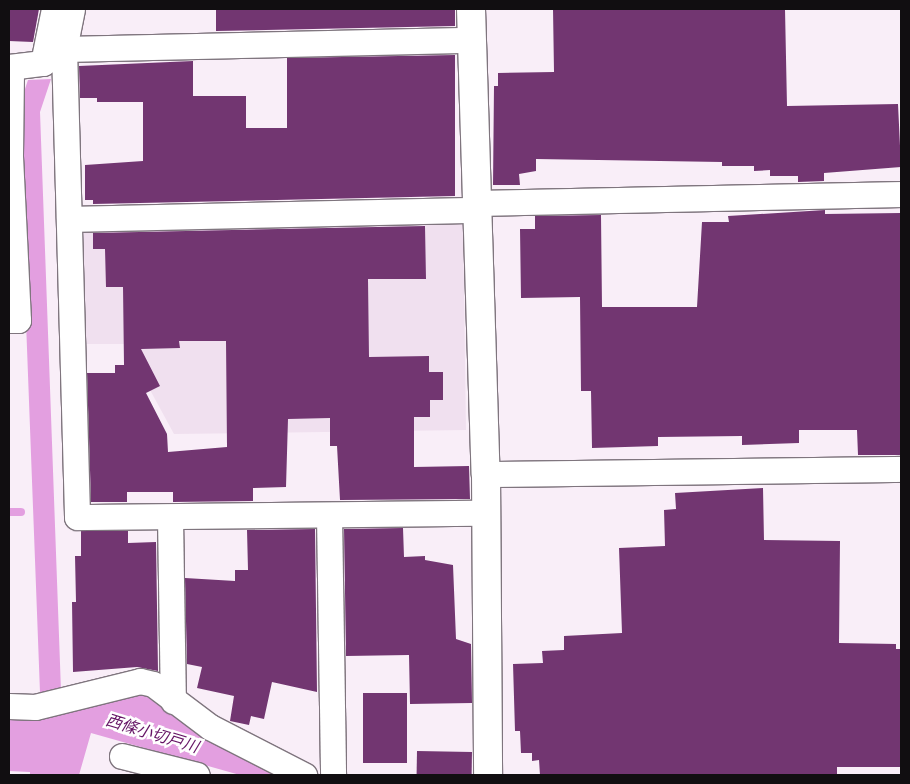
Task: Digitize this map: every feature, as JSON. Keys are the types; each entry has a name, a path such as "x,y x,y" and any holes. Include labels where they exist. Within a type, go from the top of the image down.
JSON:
{"street":[{"path":"43,63 54,9"},
{"path":"72,9 64,49 77,517 487,513"},
{"path":"472,9 487,513 488,775"},
{"path":"9,320 18,320 10,154 10,67 43,63 64,49 472,40"},
{"path":"68,220 901,194"},
{"path":"486,474 901,469"},
{"path":"329,515 333,775"},
{"path":"170,517 173,701"},
{"path":"9,706 35,707 140,681 153,684 173,701 210,727 304,775"},
{"path":"122,756 197,775"}],"shaded area":[{"path":"463,221 466,430 174,434 125,344 79,344 78,226"}],"water":[{"name":"西條小切戸川","path":"51,79 40,112 61,691 146,696 193,731 292,775 240,775 91,733 79,775 30,775 30,772 9,771 9,718 41,719 18,110 28,80"}],"building":[{"path":"9,9 39,9 33,42 9,41"},
{"path":"216,9 455,9 455,26 216,31"},
{"path":"553,9 785,9 787,106 898,104 901,167 824,173 824,181 798,182 798,176 770,176 770,170 754,171 754,166 722,166 722,162 536,159 536,171 519,174 520,185 493,185 494,86 498,86 498,73 554,72"},
{"path":"455,55 455,196 93,204 93,200 85,200 85,165 143,161 143,102 97,102 97,98 80,98 79,66 193,61 193,96 246,96 246,128 287,128 287,58"},
{"path":"825,210 825,214 901,213 901,455 858,455 857,430 799,430 799,443 742,445 742,436 658,437 658,446 592,448 591,391 581,391 580,297 521,298 520,229 535,229 535,216 601,215 602,307 697,307 702,222 729,222 728,216"},
{"path":"425,226 426,279 368,279 369,357 429,356 429,372 443,372 443,400 430,400 430,417 414,417 414,467 469,466 470,499 340,500 337,446 330,446 330,418 288,419 286,487 253,488 253,501 173,502 173,492 127,492 127,502 91,502 87,373 115,373 115,365 124,365 123,287 106,287 105,249 93,249 93,233","holes":["179,341 226,341 227,447 168,452 167,434 146,393 160,386 141,349 180,348"]},
{"path":"763,488 764,540 840,541 839,643 896,644 896,649 901,649 901,767 837,767 837,774 540,775 539,760 532,761 532,753 521,753 520,731 515,731 513,664 543,663 542,651 564,650 564,636 622,633 619,548 665,546 664,510 676,509 675,493"},
{"path":"403,528 404,557 425,556 425,560 453,565 456,639 471,644 472,703 410,704 409,655 346,656 344,529"},
{"path":"315,529 317,692 272,682 264,719 251,716 249,725 230,721 234,696 197,688 202,667 187,664 185,578 235,581 235,570 248,570 247,530"},
{"path":"81,531 128,531 128,543 156,542 158,671 137,667 73,672 72,602 76,602 75,556 81,556"},
{"path":"363,693 407,693 407,763 363,763"},
{"path":"417,751 472,752 472,775 417,775"}],"waterway":[{"path":"9,512 21,512"}]}
